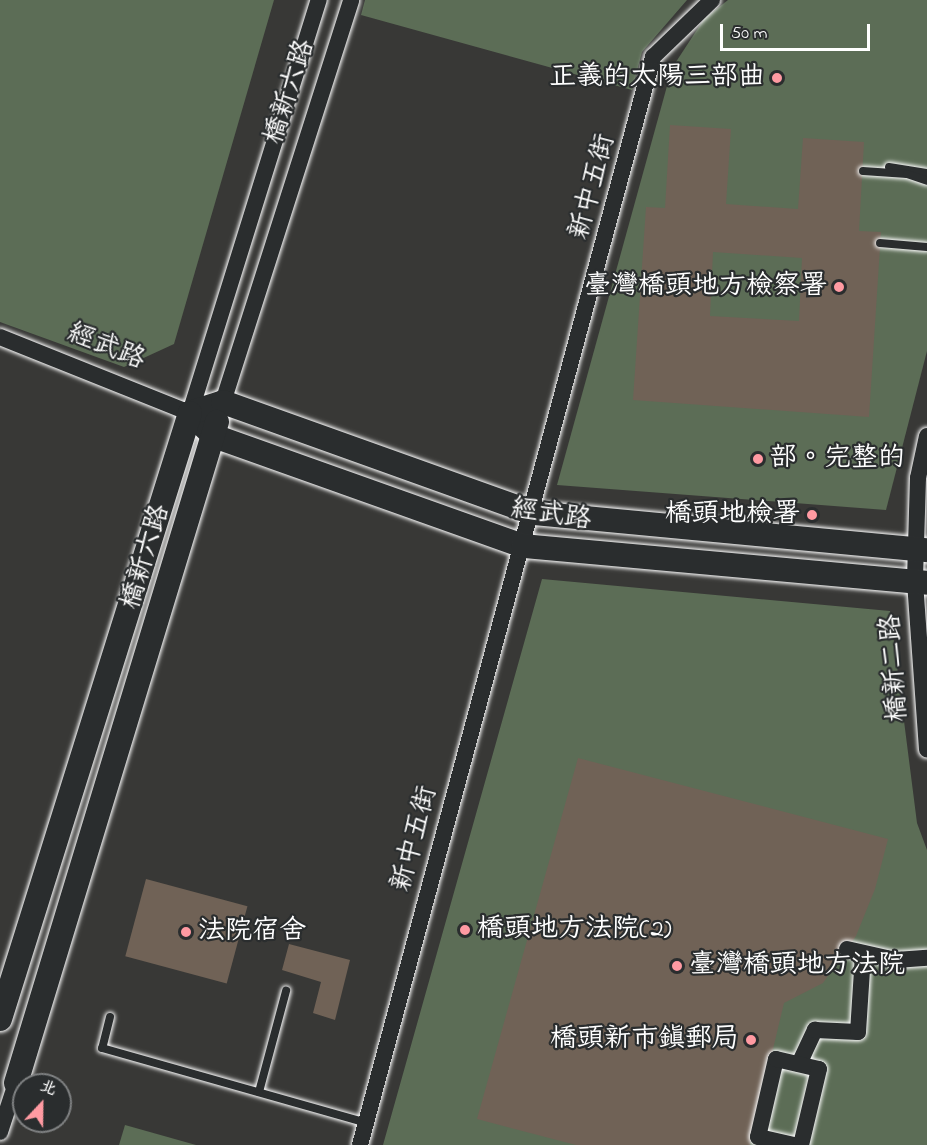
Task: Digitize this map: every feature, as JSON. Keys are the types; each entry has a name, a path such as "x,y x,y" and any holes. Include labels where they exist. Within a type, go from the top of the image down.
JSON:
{"street":[{"name":"橋新六路","path":"0,1019 319,0"},
{"name":"橋新六路","path":"19,1073 223,402 351,0"},
{"name":"新中五街","path":"360,1145 533,513 653,57 712,0"},
{"name":"經武路","path":"0,336 190,413 214,436 523,546 921,582"},
{"name":"經武路","path":"223,402 533,513 922,550"},
{"path":"190,413 223,402"},
{"name":"橋新二路","path":"927,436 918,478 927,750"},
{"path":"799,1064 816,1030 858,1032 855,952 896,960 927,958"},
{"path":"794,1145 765,1142 758,1137 776,1059 819,1069 801,1145"},
{"name":"橋新六路","path":"0,1132 12,1095"}],"lane":[{"path":"927,173 863,168 907,174 927,181"},
{"path":"880,243 927,247"},
{"path":"259,1092 286,991"},
{"path":"110,1017 102,1048 367,1123"}],"green space":[{"path":"0,0 274,0 174,344 124,367 0,322"},
{"path":"365,0 687,0 642,52 632,90 361,15"},
{"path":"728,0 927,0 927,351 886,510 557,485 672,68 704,19"},
{"path":"542,579 890,611 917,823 927,850 927,1145 383,1145"},
{"path":"125,1125 196,1145 119,1145"}],"building":[{"name":"臺灣橋頭地方檢察署","path":"670,125 731,129 726,204 798,209 803,138 864,142 859,231 881,232 869,417 633,400 646,207 665,208","holes":["713,252 802,258 799,321 710,316"]},
{"name":"臺灣橋頭地方法院","path":"578,758 888,839 875,889 856,936 823,983 784,1003 750,1145 576,1145 477,1119"},
{"name":"法院宿舍","path":"146,879 247,906 227,983 125,956"},
{"name":"法院宿舍","path":"289,944 350,960 335,1020 313,1013 321,982 282,970"}],"place":[{"name":"正義的太陽三部曲","path":"777,78"},
{"name":"臺灣橋頭地方檢察署","path":"839,287"},
{"name":"部。完整的","path":"758,459"},
{"name":"橋頭地檢署","path":"812,515"},
{"name":"橋頭地方法院(2)","path":"465,930"},
{"name":"法院宿舍","path":"186,932"},
{"name":"臺灣橋頭地方法院","path":"677,966"},
{"name":"橋頭新市鎮郵局","path":"751,1040"}]}
